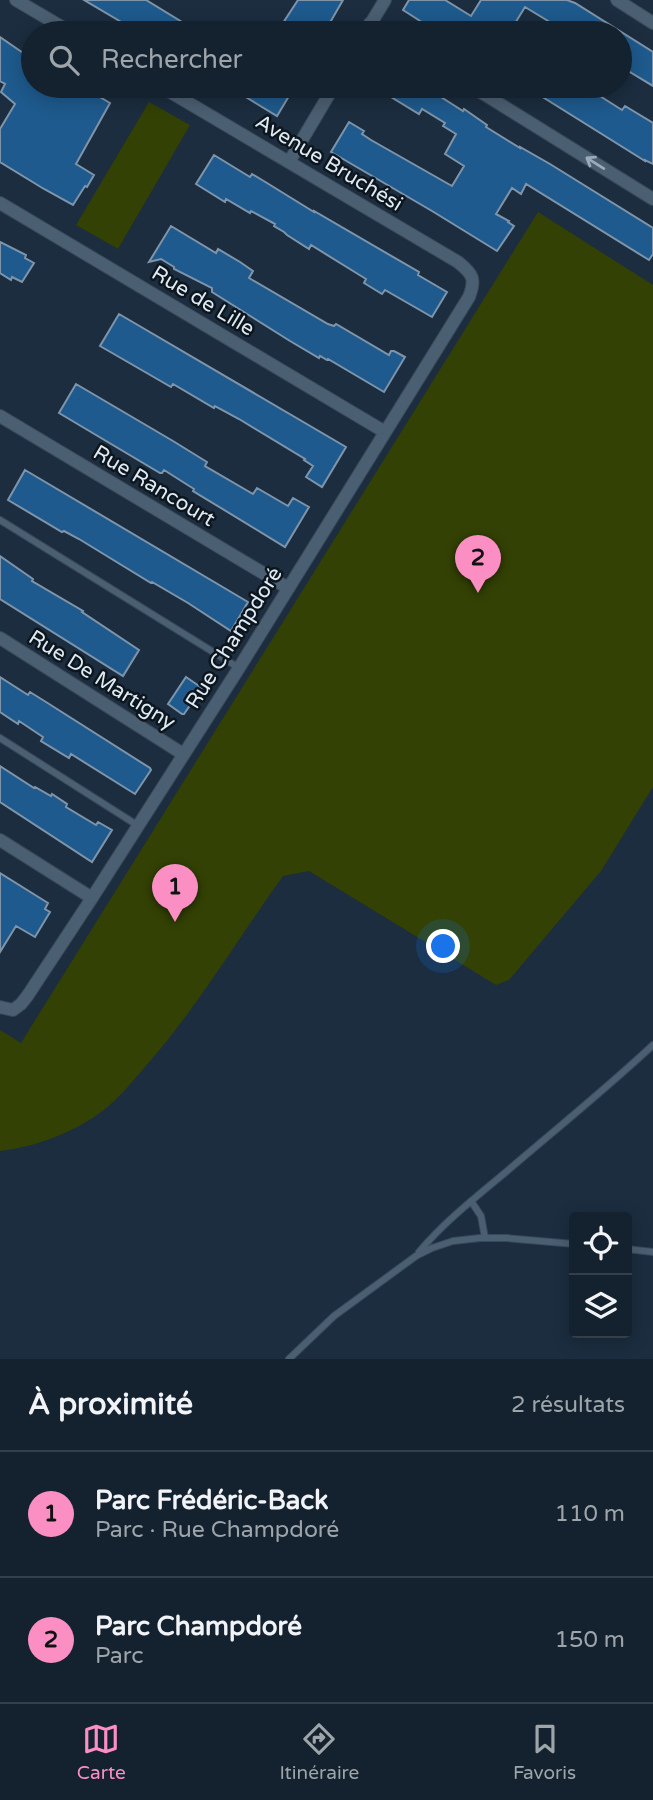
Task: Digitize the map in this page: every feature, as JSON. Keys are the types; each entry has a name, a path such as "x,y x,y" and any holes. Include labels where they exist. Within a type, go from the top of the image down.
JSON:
{"street":[{"path":"16,0 52,21"},
{"path":"372,21 385,0"},
{"path":"617,0 653,23"},
{"name":"Avenue Bruchési","path":"180,98 458,262 474,278"},
{"path":"289,162 327,98"},
{"path":"490,98 653,199"},
{"name":"Rue de Lille","path":"0,203 386,432"},
{"name":"Rue Champdoré","path":"6,1009 21,1004 28,995 92,898 386,432 469,297 474,278"},
{"name":"Rue Rancourt","path":"0,416 288,588"},
{"name":"Rue De Martigny","path":"0,638 183,754"},
{"path":"0,840 92,898"}],"lane":[{"path":"0,520 239,668"},
{"path":"0,738 138,825"},
{"path":"415,1256 471,1201 653,1045"},
{"path":"471,1201 481,1216 485,1238"},
{"path":"289,1359 334,1316 415,1256 432,1248 453,1241 485,1238 569,1244"},
{"path":"632,1250 653,1252"}],"green space":[{"path":"149,102 190,125 118,249 76,225"},
{"path":"538,212 653,285 653,787 601,871 509,980 496,985 309,871 283,876 182,1021 115,1100 93,1118 68,1132 27,1146 0,1151 0,1030 21,1043"}],"building":[{"path":"84,0 146,0 180,21 120,21"},
{"path":"298,0 343,0 331,21 284,21"},
{"path":"409,0 445,0 471,16 481,0 567,0 604,21 548,21 525,7 516,21 420,21 403,10"},
{"path":"0,37 21,51 21,98 101,98 110,103 76,164 94,175 73,205 0,162 0,129 15,104 1,92 5,84 0,81"},
{"path":"632,39 653,52 653,86 632,73"},
{"path":"247,98 288,98 277,116"},
{"path":"393,98 443,98 463,111 464,109 487,125 486,127 653,228 653,254 649,260 526,184 521,194 512,188 496,214 514,226 497,251 331,152 349,122 364,131 362,134 371,140 452,186 464,166 445,154 456,134 443,126 445,123 422,109 419,114"},
{"path":"544,98 603,98 622,110 625,106 653,123 653,164"},
{"path":"214,155 250,177 252,174 419,272 418,275 447,292 432,317 385,290 382,294 364,283 366,279 311,245 309,249 274,226 275,224 226,199 225,202 196,184"},
{"path":"171,226 216,253 218,249 240,262 253,271 249,278 328,324 336,324 389,355 394,351 405,357 384,392 328,359 319,358 290,341 212,292 212,288 174,269 161,259 149,262"},
{"path":"0,242 26,255 25,258 34,263 22,282 12,277 11,280 0,273"},
{"path":"119,314 346,447 322,487 306,477 313,466 305,459 239,419 173,384 171,387 100,346"},
{"path":"76,384 207,462 205,466 253,494 257,488 288,506 293,498 309,507 285,547 193,491 194,489 164,470 160,473 59,413"},
{"path":"25,470 248,602 231,631 188,603 8,500"},
{"path":"0,556 33,579 32,581 83,611 139,650 123,676 0,599"},
{"path":"0,677 28,695 30,692 150,768 135,794 71,754 69,758 41,741 43,737 0,712"},
{"path":"186,677 202,688 182,714 168,704"},
{"path":"0,766 34,788 51,796 52,794 67,804 66,807 96,825 98,822 112,830 92,862 0,802"},
{"path":"0,873 48,903 45,909 50,912 35,937 16,926 0,952"}],"place":[{"name":"Parc Champdoré","path":"478,593"},
{"name":"Parc Frédéric-Back","path":"175,922"}]}
